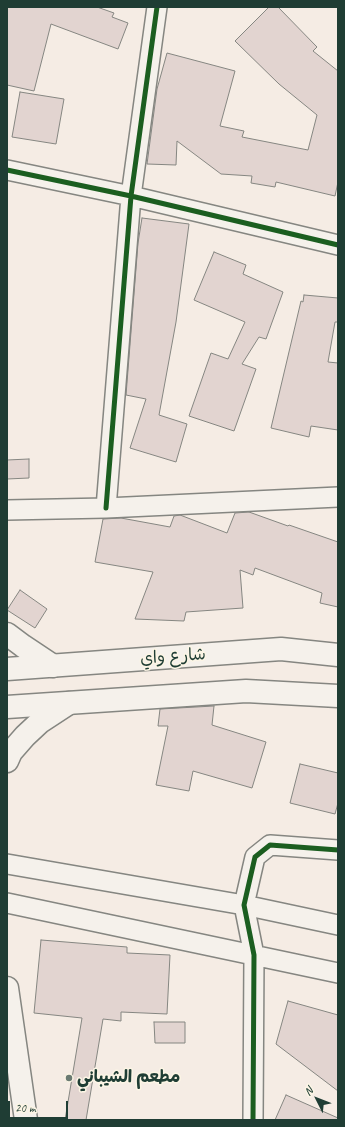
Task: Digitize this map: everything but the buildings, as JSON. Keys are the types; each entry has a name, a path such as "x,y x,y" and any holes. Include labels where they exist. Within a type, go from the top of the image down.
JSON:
{"street":[{"path":"106,508 131,196 157,7"},
{"path":"7,170 131,196 338,245"},
{"path":"7,510 106,508 338,497"},
{"path":"7,634 53,666"},
{"name":"شارع واي","path":"7,668 281,649 338,655"},
{"path":"7,707 246,690 338,696"},
{"path":"7,760 11,752 40,722 69,703"},
{"path":"253,1120 254,955 244,905 255,857 270,845 338,850"},
{"path":"7,864 244,905 338,925"},
{"path":"7,903 338,973"},
{"path":"7,988 26,1120"}],"cycle path":[{"path":"106,508 131,196 157,7"},
{"path":"7,170 131,196 338,245"},
{"path":"253,1120 254,955 244,905 255,857 270,845 338,850"}],"place":[{"name":"مطعم الشيباني","path":"69,1078"}]}
